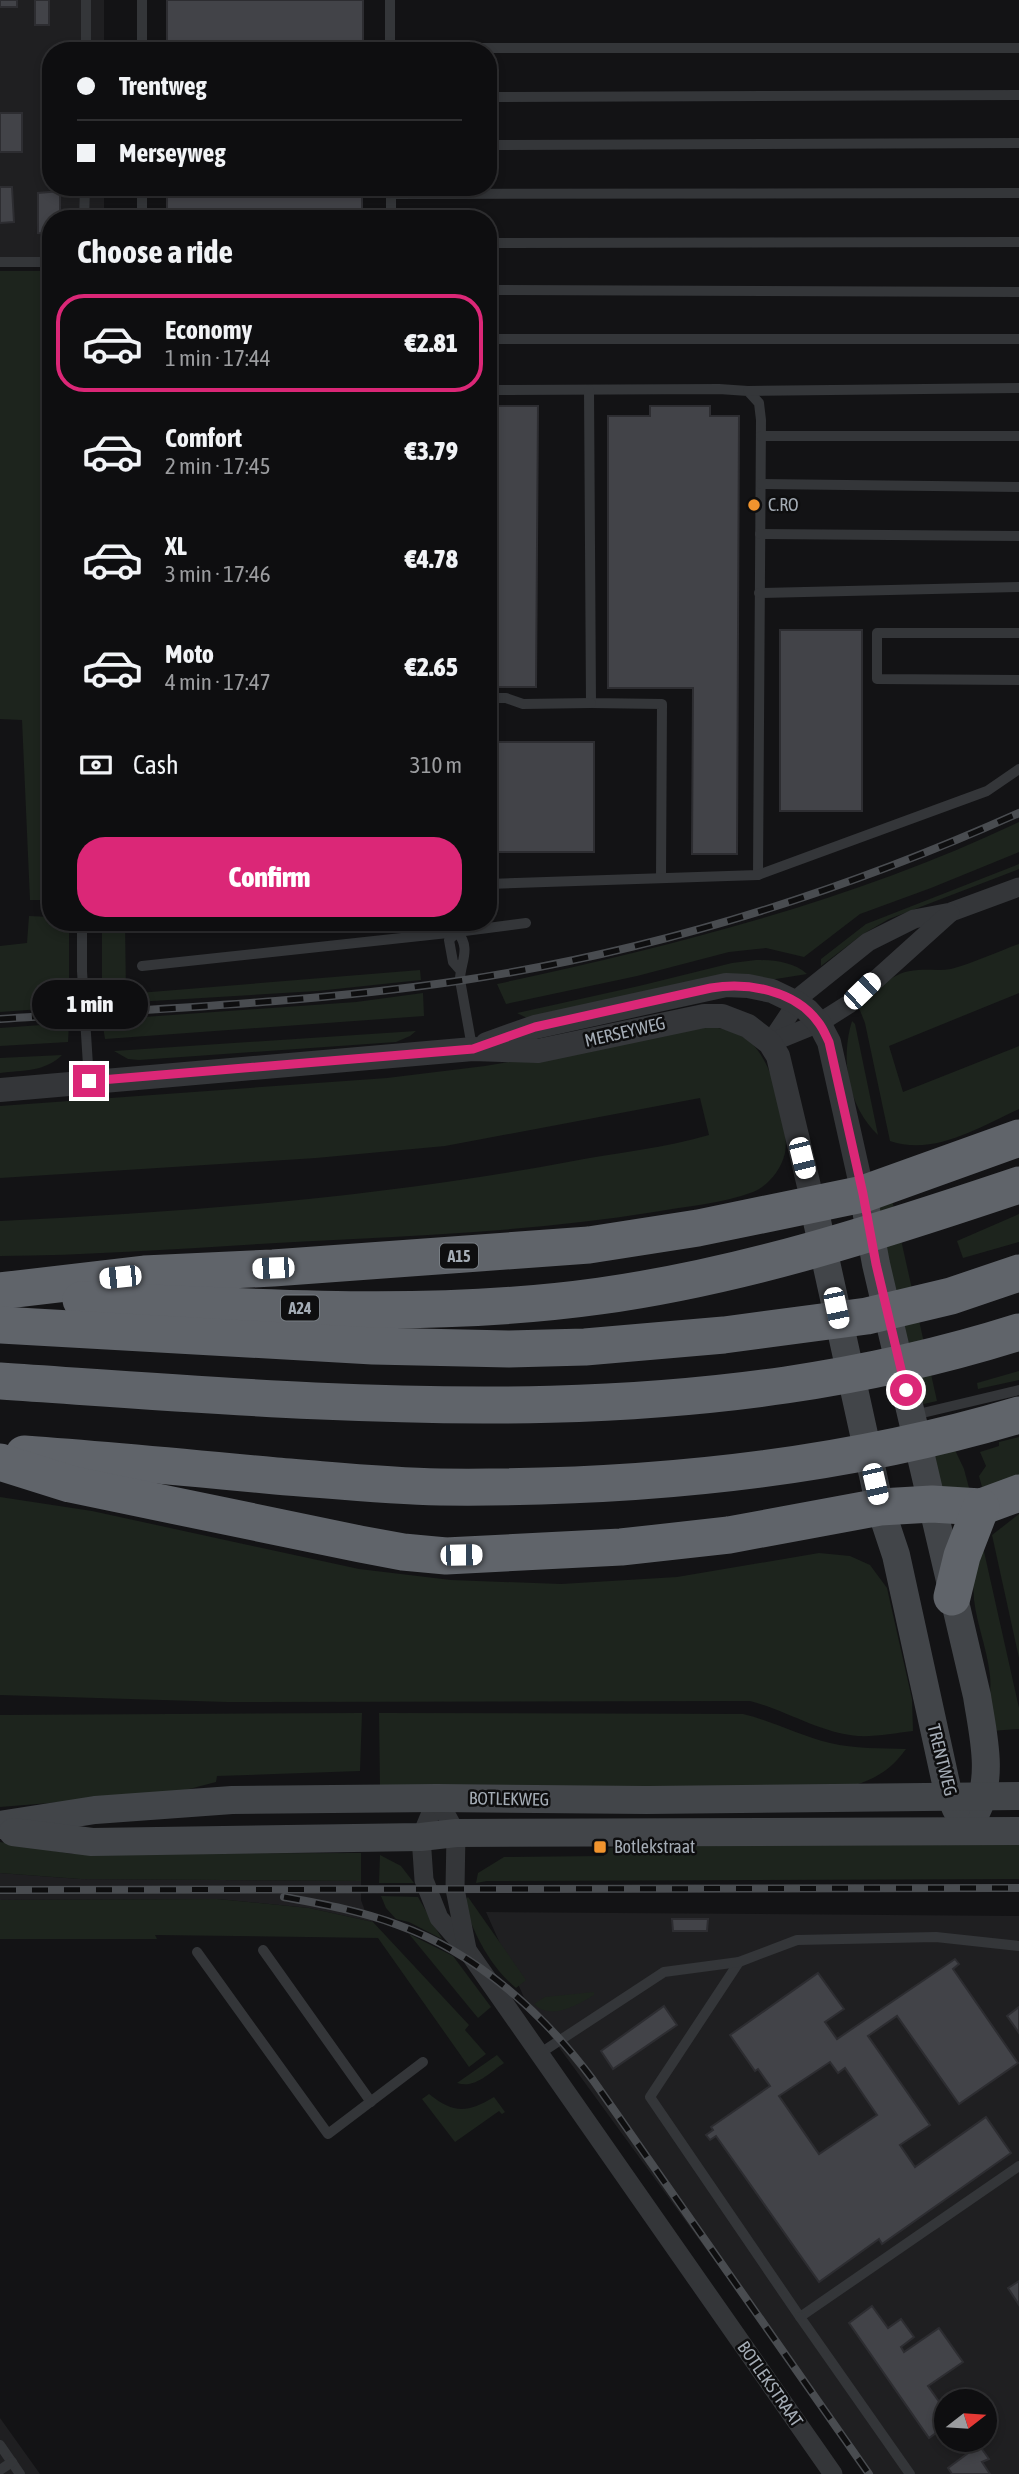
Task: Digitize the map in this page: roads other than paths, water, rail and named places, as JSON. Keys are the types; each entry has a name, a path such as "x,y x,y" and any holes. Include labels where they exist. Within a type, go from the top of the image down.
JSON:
{"highway":[{"name":"A15","path":"0,1291 144,1274 300,1266 589,1245 698,1228 863,1194 1019,1138"},
{"name":"A24","path":"0,1296 334,1309 477,1307 600,1296 751,1267 848,1241 1019,1185"},
{"path":"0,1325 373,1346 509,1349 630,1344 867,1316 951,1296 1019,1273"},
{"path":"0,1381 431,1406 606,1404 707,1396 876,1370 963,1350 1019,1332"},
{"path":"0,1453 438,1487 624,1483 796,1464 892,1447 1019,1415"},
{"path":"0,1462 70,1484 371,1546 446,1556 621,1547 729,1535 880,1507 932,1504 981,1507 1019,1493"},
{"path":"952,1597 961,1556 981,1507"}],"main road":[{"name":"TRENTWEG","path":"863,1194 876,1264 977,1696 984,1741 984,1795 967,1831"},
{"name":"TRENTWEG","path":"813,1203 880,1507 896,1555 949,1796 967,1831"},
{"name":"BOTLEKWEG","path":"0,1827 95,1810 232,1800 647,1800 1019,1796"},
{"name":"BOTLEKWEG","path":"0,1827 92,1842 421,1837 456,1833 1019,1831"}],"street":[{"path":"770,1043 802,995 868,942 914,919 951,912 1019,887"},
{"path":"770,1043 819,1023 849,1004 951,912"},
{"name":"MERSEYWEG","path":"473,1049 535,1027 726,985 772,991 797,1003 819,1023"},
{"name":"MERSEYWEG","path":"0,1090 473,1049 538,1051 704,1016 722,1016 736,1020 770,1043"},
{"name":"TRENTWEG","path":"819,1023 834,1060 863,1194"},
{"name":"TRENTWEG","path":"770,1043 782,1068 813,1203"},
{"name":"BOTLEKSTRAAT","path":"437,1798 456,1833 455,1889 467,1950"},
{"name":"BOTLEKSTRAAT","path":"437,1798 421,1837 425,1880 439,1918 467,1950 834,2474"}],"lane":[{"path":"86,0 86,42"},
{"path":"142,0 142,42"},
{"path":"390,0 390,42"},
{"path":"497,49 1019,48"},
{"path":"497,97 1019,94"},
{"path":"497,145 1019,143"},
{"path":"497,191 1019,193"},
{"path":"497,243 1019,243"},
{"path":"0,262 42,262"},
{"path":"497,290 1019,292"},
{"path":"497,339 1019,339"},
{"path":"497,390 1019,388"},
{"path":"589,390 591,704"},
{"path":"748,391 759,403 761,436 758,875"},
{"path":"761,436 1019,436"},
{"path":"761,484 1019,487"},
{"path":"760,534 1019,536"},
{"path":"759,593 1019,587"},
{"path":"1019,633 877,633 877,679 1019,680"},
{"path":"497,698 523,704 662,704 661,878"},
{"path":"497,884 758,875 987,791 1019,769"},
{"path":"497,927 526,923"},
{"path":"82,931 89,1081"},
{"path":"142,966 465,931"},
{"path":"457,932 463,938 466,961 460,970 473,1049"},
{"path":"912,1415 1019,1390"},
{"path":"539,2054 664,1972 739,1962 797,1940 936,1937 1019,1946"},
{"path":"263,1950 371,2102"},
{"path":"197,1952 328,2134 423,2062"},
{"path":"739,1962 650,2097 910,2474"},
{"path":"800,2317 1019,2166"},
{"path":"0,2445 20,2474"},
{"path":"0,2470 12,2462"}],"railway":[{"path":"0,1019 344,995 530,969 674,936 814,894 883,869 1019,813"},
{"path":"0,1890 1019,1888"},
{"path":"284,1897 370,1916 427,1937 481,1969 531,2009 593,2080 869,2474"}],"place":[{"name":"C.RO","path":"754,505"},
{"name":"Botlekstraat","path":"600,1847"}]}
